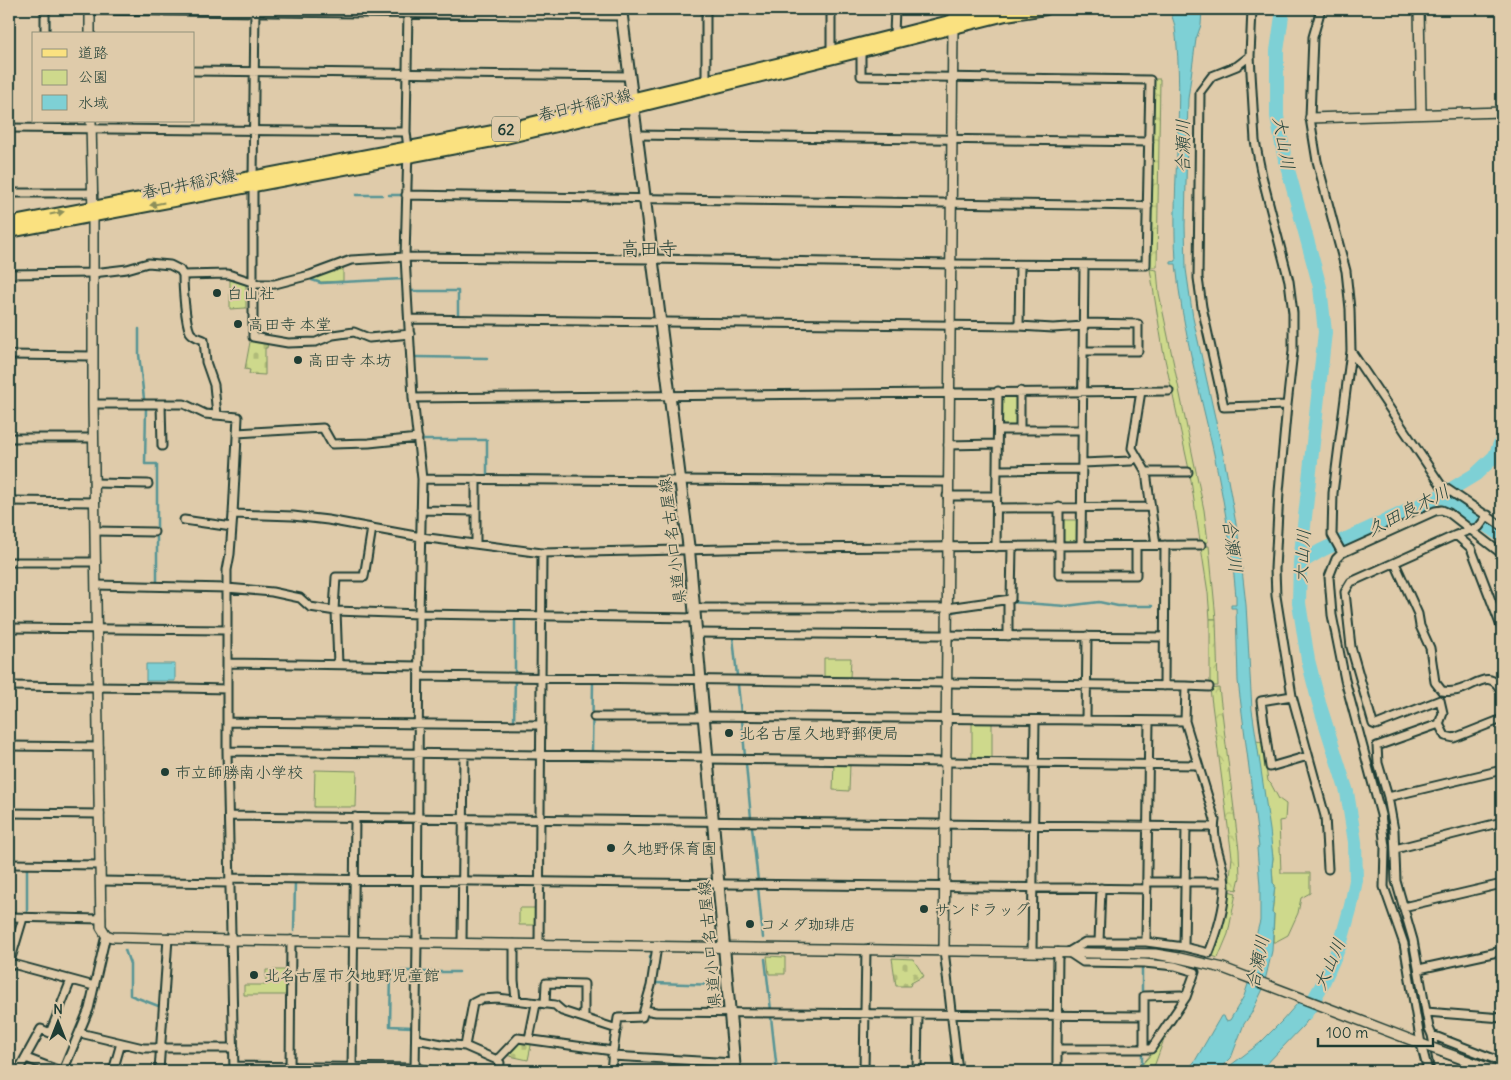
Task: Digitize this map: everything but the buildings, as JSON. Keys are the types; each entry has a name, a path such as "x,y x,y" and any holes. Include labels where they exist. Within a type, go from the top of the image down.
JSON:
{"main road":[{"name":"春日井稲沢線","path":"9,223 93,211 408,153 493,140 633,103 706,81 997,9"},
{"name":"春日井稲沢線","path":"633,103 861,52 953,19 1006,15 1046,9"},
{"name":"県道小口名古屋線","path":"621,12 689,550 735,1067"},
{"name":"春日井稲沢線","path":"9,232 93,211"}],"street":[{"path":"45,9 45,32"},
{"path":"90,32 90,9 621,12"},
{"path":"706,9 706,81"},
{"path":"831,9 831,51"},
{"path":"894,34 895,9"},
{"path":"1252,9 1250,56 1255,141 1289,281 1293,313 1293,351 1280,483 1276,596 1292,696 1324,816 1328,869"},
{"path":"1321,9 1313,37 1310,118 1316,161 1346,271 1350,309 1350,351 1333,494 1332,535 1342,553"},
{"path":"1418,9 1421,114"},
{"path":"255,10 253,337 288,343 316,342 333,335 354,332 369,338 410,334"},
{"path":"408,11 406,132 408,153 405,257 414,398 422,479 415,1070"},
{"path":"953,19 944,950 958,1071"},
{"path":"183,274 228,274 252,283 275,284 310,275 351,260 405,257 1146,265 1150,80 861,76 861,52"},
{"path":"1250,56 1237,66 1212,76 1200,92 1198,278 1202,307 1224,407 1287,405"},
{"path":"195,71 629,76"},
{"path":"1310,118 1502,112"},
{"path":"9,128 44,124 406,132"},
{"path":"91,125 93,193 93,438 101,927 106,935 112,937 231,940 1155,954 1223,968 1496,1071"},
{"path":"636,135 1149,142"},
{"path":"9,193 93,193"},
{"path":"406,195 644,197 1148,206"},
{"path":"9,274 93,273 148,263 170,266 180,270 183,274 184,296 190,330 196,337 204,340 206,362 214,385 217,415"},
{"path":"1019,326 1020,265"},
{"path":"1081,546 1084,265"},
{"path":"410,319 1019,326 1053,328 1084,325 1138,324 1138,351 1084,351"},
{"path":"1350,351 1441,485 1502,526"},
{"path":"9,355 92,356"},
{"path":"414,398 1169,390"},
{"path":"996,547 998,391"},
{"path":"1020,391 1020,430"},
{"path":"1141,391 1132,448 1146,472 1156,545"},
{"path":"93,404 184,404 205,414 238,417 232,528 227,570 226,663 234,1069 430,1071"},
{"path":"161,404 162,446"},
{"path":"237,433 323,428 332,444 368,443 418,438"},
{"path":"998,430 1082,430"},
{"path":"9,438 93,438"},
{"path":"948,445 997,444"},
{"path":"997,470 1082,466 1131,461 1137,457"},
{"path":"1146,472 1188,472"},
{"path":"422,479 948,482"},
{"path":"476,480 476,544"},
{"path":"94,483 148,484"},
{"path":"947,496 997,496"},
{"path":"9,501 95,502"},
{"path":"1059,507 1059,575 1136,575 1136,546"},
{"path":"997,508 1151,507"},
{"path":"421,510 476,511"},
{"path":"1428,1071 1421,1044 1404,944 1384,887 1385,847 1381,814 1345,680 1332,615 1330,577 1336,559 1342,553 1435,511 1442,510 1449,513 1502,554"},
{"path":"233,514 293,516 328,520 421,537 542,552 1201,545"},
{"path":"1488,516 1479,527 1472,531 1456,535 1351,582 1345,592 1351,648 1372,724 1376,725 1440,700 1443,713 1439,724 1445,736 1454,738 1502,719"},
{"path":"184,520 232,528"},
{"path":"338,665 335,610 336,577 364,577 372,528"},
{"path":"95,531 154,532"},
{"path":"1456,535 1471,548 1499,610 1502,629"},
{"path":"1164,686 1165,545"},
{"path":"96,585 227,588 272,592 300,598 310,607 419,614 542,616 947,608 1011,599 1012,547"},
{"path":"539,944 542,552"},
{"path":"9,562 96,562"},
{"path":"1395,563 1418,614 1420,626 1430,648 1435,682 1442,691 1456,691 1487,679 1495,682 1502,693"},
{"path":"1008,604 1008,636"},
{"path":"9,628 227,630"},
{"path":"697,633 1164,638"},
{"path":"1086,720 1087,636"},
{"path":"226,663 419,666"},
{"path":"419,676 1209,687"},
{"path":"9,686 226,689"},
{"path":"1063,952 1085,942 1146,942 1184,947 1209,953 1217,931 1225,889 1216,848 1215,820 1185,721 1186,686"},
{"path":"1292,696 1261,701 1270,766 1308,756"},
{"path":"594,716 1185,721"},
{"path":"1032,952 1035,720"},
{"path":"1146,942 1149,721"},
{"path":"227,722 541,725"},
{"path":"1439,724 1376,746 1378,763 1388,797 1394,830 1396,882 1419,969 1439,1071"},
{"path":"9,746 99,747"},
{"path":"227,751 1197,765"},
{"path":"462,943 464,754"},
{"path":"1388,797 1502,770"},
{"path":"9,813 100,814"},
{"path":"229,816 1214,827"},
{"path":"352,1069 355,818"},
{"path":"1395,849 1502,822"},
{"path":"1184,947 1186,827"},
{"path":"9,864 101,865"},
{"path":"101,881 354,879 1100,888 1185,882 1224,882"},
{"path":"1403,907 1502,884"},
{"path":"1099,942 1100,888"},
{"path":"9,917 101,919"},
{"path":"23,918 10,955 9,964 94,986"},
{"path":"26,1058 62,1071 89,1009 106,935"},
{"path":"159,1071 168,938"},
{"path":"290,940 290,1069"},
{"path":"514,944 516,1000"},
{"path":"611,1071 618,1018 642,1016 651,986 657,946"},
{"path":"864,1071 866,949"},
{"path":"1419,969 1502,951"},
{"path":"1058,1049 1151,1050 1186,997 1195,972 1175,966 1144,963 1083,962 1063,952"},
{"path":"1057,1071 1057,1016 1063,952"},
{"path":"18,1071 41,1029 50,1033 71,980"},
{"path":"545,1004 546,983 584,984 584,1018"},
{"path":"1144,1050 1144,996 1180,995 1186,997"},
{"path":"465,1046 474,1003 481,998 555,1005 562,1011 617,1029"},
{"path":"529,1039 536,1004"},
{"path":"644,1010 656,1012 729,1013 1144,1016"},
{"path":"1426,1012 1502,1018"},
{"path":"917,1071 918,1015"},
{"path":"80,1033 143,1048 234,1048"},
{"path":"1432,1035 1502,1062"},
{"path":"497,1060 518,1038 612,1053 735,1067"},
{"path":"416,1039 465,1046 497,1060 500,1063 499,1071"},
{"path":"113,1071 121,1043"},
{"path":"1437,1060 1466,1071"}],"green space":[{"path":"1154,79 1160,79 1157,267 1149,267"},
{"path":"343,265 343,281 321,282 312,280 312,277"},
{"path":"1150,269 1157,270 1159,293 1204,510 1208,542 1201,543 1200,541 1190,474 1163,350"},
{"path":"230,278 246,284 246,308 230,309"},
{"path":"253,340 268,343 267,348 265,348 265,375 249,374 250,370 245,369 250,342"},
{"path":"1004,394 1014,394 1017,396 1017,426 1015,428 1003,428 1001,426 1001,397"},
{"path":"1062,520 1078,520 1078,540 1075,543 1062,540"},
{"path":"1209,546 1216,619 1210,619 1201,547"},
{"path":"1210,619 1216,619 1218,686 1210,686"},
{"path":"824,658 851,658 850,678 824,677"},
{"path":"1219,688 1239,850 1240,877 1237,890 1229,888 1232,857 1210,689"},
{"path":"972,722 992,723 992,759 972,759"},
{"path":"1256,741 1262,742 1268,781 1279,799 1286,804 1285,820 1279,821 1281,873 1310,873 1310,893 1301,898 1298,913 1288,935 1275,942 1273,942 1274,914 1272,913 1275,885 1273,883 1273,858"},
{"path":"834,763 850,764 849,791 833,790"},
{"path":"315,770 357,771 356,807 314,807"},
{"path":"1228,891 1236,893 1228,934 1218,958 1209,955"},
{"path":"519,908 536,908 536,925 519,925"},
{"path":"767,956 785,957 785,974 769,974"},
{"path":"892,958 913,959 924,976 911,983 910,986 896,986"},
{"path":"266,970 288,970 287,995 244,995 244,985 266,985"},
{"path":"1180,1009 1163,1042 1155,1064 1149,1071 1135,1071 1155,1049"},
{"path":"519,1040 532,1041 528,1060 505,1055"}],"water":[{"name":"合瀬川","path":"1170,9 1202,9 1188,99 1185,225 1186,269 1193,318 1224,458 1238,535 1246,605 1252,710 1270,830 1273,883 1275,885 1272,913 1274,914 1272,951 1263,989 1244,1024 1231,1058 1225,1064 1222,1071 1186,1071 1195,1061 1221,1016 1224,1016 1226,1021 1230,1020 1244,996 1253,969 1256,936 1260,921 1257,848 1259,847 1238,681 1236,608 1231,608 1231,605 1236,605 1236,597 1227,525 1214,454 1182,312 1176,264 1171,264 1171,262 1176,261 1175,203 1179,86 1175,27"},
{"path":"146,664 175,664 175,681 146,681"},
{"path":"1304,996 1321,1004 1260,1071 1223,1071 1260,1043"}],"waterway":[{"name":"大山川","path":"1283,9 1277,51 1277,116 1284,155 1320,287 1325,332 1300,563 1299,603 1308,660 1319,703 1347,792 1355,842 1356,880 1340,945 1322,985 1306,1013"},
{"path":"49,12 49,32"},
{"path":"356,195 382,195"},
{"path":"389,195 401,195"},
{"path":"421,199 441,199"},
{"path":"464,200 533,200"},
{"path":"9,270 72,270"},
{"path":"78,270 83,270"},
{"path":"312,280 321,283 403,279"},
{"path":"412,291 458,291 458,317 461,317"},
{"path":"139,329 139,354 144,399"},
{"path":"415,357 487,358"},
{"path":"146,407 145,464 157,464 157,582"},
{"name":"久田良木川","path":"1300,563 1322,550 1440,496 1476,474 1495,456 1502,439"},
{"path":"422,440 487,440 487,475"},
{"path":"510,476 518,476"},
{"path":"528,476 551,476"},
{"path":"579,476 636,477"},
{"path":"1440,496 1454,503 1502,536"},
{"path":"9,497 83,498"},
{"path":"1009,602 1066,606 1099,602 1118,606 1152,606"},
{"path":"952,612 978,607"},
{"path":"515,618 515,675"},
{"path":"423,619 423,633"},
{"path":"733,637 737,676"},
{"path":"514,723 515,679"},
{"path":"592,750 593,682"},
{"path":"738,685 741,713"},
{"path":"742,720 745,757"},
{"path":"746,764 751,818"},
{"path":"1085,767 1097,767"},
{"path":"1110,768 1115,768"},
{"path":"1128,768 1133,768"},
{"path":"1135,768 1142,768"},
{"path":"752,827 758,881"},
{"path":"27,869 27,914"},
{"path":"294,931 296,881"},
{"path":"758,887 763,938"},
{"path":"125,950 130,964 130,995 161,1007"},
{"path":"649,977 650,956"},
{"path":"765,959 771,1010"},
{"path":"1142,966 1142,993"},
{"path":"420,969 420,972 459,972"},
{"path":"411,1063 412,1027 390,1026 391,971 413,971"},
{"path":"655,983 718,985"},
{"path":"771,1017 777,1071"},
{"path":"1130,1071 1142,1063 1142,1052"}],"tunnel":[{"path":"1195,972 1209,953"}],"place":[{"name":"白山社","path":"217,293"},
{"name":"高田寺 本堂","path":"238,324"},
{"name":"高田寺 本坊","path":"298,360"},
{"name":"北名古屋久地野郵便局","path":"729,733"},
{"name":"市立師勝南小学校","path":"165,772"},
{"name":"久地野保育園","path":"611,848"},
{"name":"サンドラッグ","path":"924,909"},
{"name":"コメダ珈琲店","path":"750,924"},
{"name":"北名古屋市久地野児童館","path":"254,975"}],"district":[{"name":"高田寺","path":"649,248"}]}
